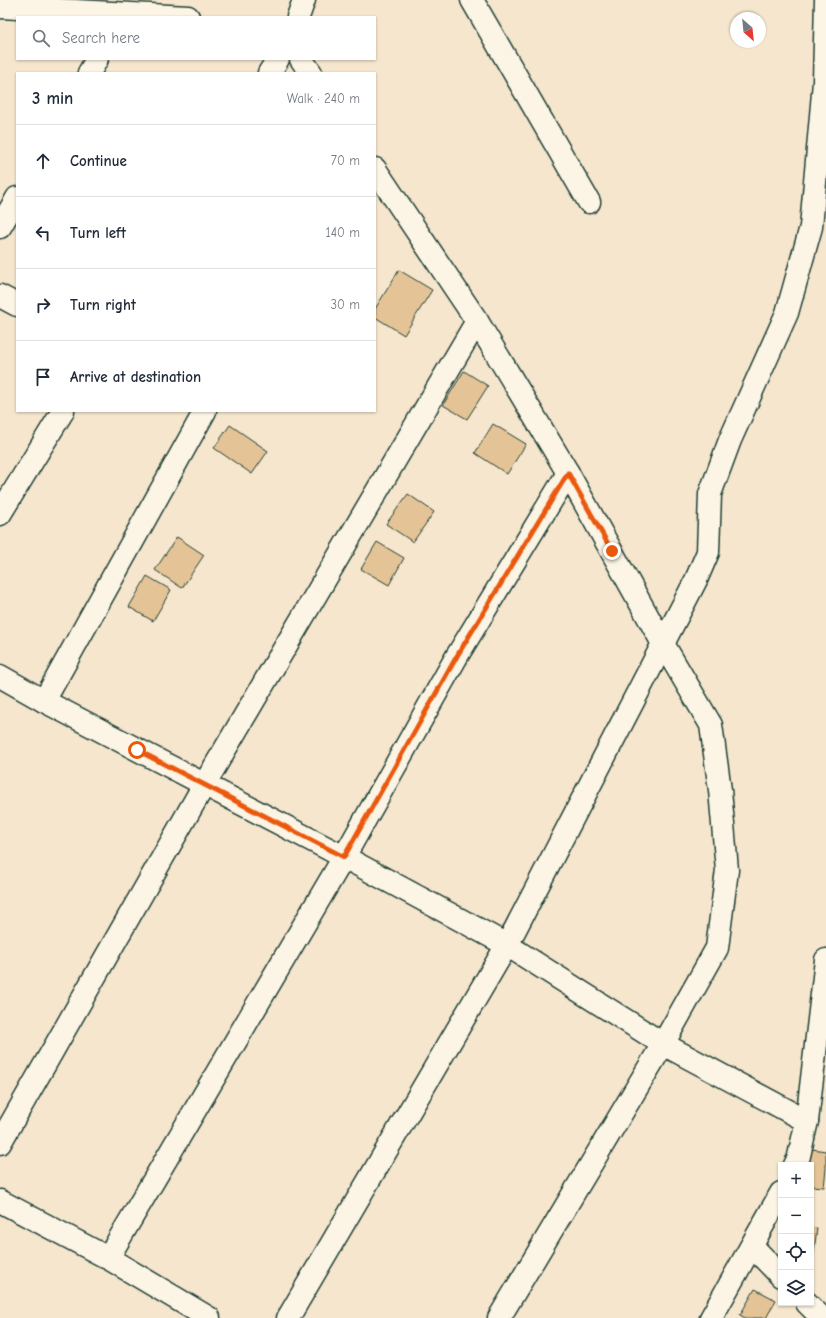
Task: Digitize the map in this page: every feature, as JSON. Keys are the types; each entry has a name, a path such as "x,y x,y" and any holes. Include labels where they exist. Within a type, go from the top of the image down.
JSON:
{"street":[{"path":"298,16 304,0"},
{"path":"472,0 589,202"},
{"path":"288,1318 506,945 662,642 696,580 708,552 710,494 730,440 787,313 811,227 824,82 826,0"},
{"path":"0,7 155,16"},
{"path":"90,72 96,60"},
{"path":"270,72 277,60"},
{"path":"302,60 310,72"},
{"path":"376,170 477,321 568,473 662,642 711,724 720,790 727,870 717,948 663,1044 499,1318"},
{"path":"0,227 16,200"},
{"path":"0,296 16,304"},
{"path":"0,1143 204,785 477,321"},
{"path":"0,514 63,412"},
{"path":"44,701 204,412"},
{"path":"108,1258 344,857 457,656 568,473"},
{"path":"0,676 44,701 344,857 506,945 663,1044 807,1120"},
{"path":"797,1162 807,1120 826,960"},
{"path":"711,1318 778,1198"},
{"path":"0,1201 108,1258 209,1318"},
{"path":"752,1246 778,1273"},
{"path":"810,1306 822,1318"}],"building":[{"path":"399,270 432,290 404,335 376,318 376,307"},
{"path":"464,371 488,386 467,419 443,405"},
{"path":"493,424 526,444 507,474 475,453"},
{"path":"230,425 268,451 252,474 214,448"},
{"path":"408,494 434,512 413,542 386,524"},
{"path":"177,537 204,555 182,588 155,570"},
{"path":"377,542 404,558 389,585 361,569"},
{"path":"147,576 171,590 153,621 129,607"},
{"path":"805,1148 826,1151 824,1187 814,1186 814,1162 803,1162"},
{"path":"814,1228 817,1228 814,1251"},
{"path":"755,1289 776,1300 766,1318 745,1318 740,1315"}],"route":[{"path":"137,750 344,857 457,656 568,473 612,551"}]}
